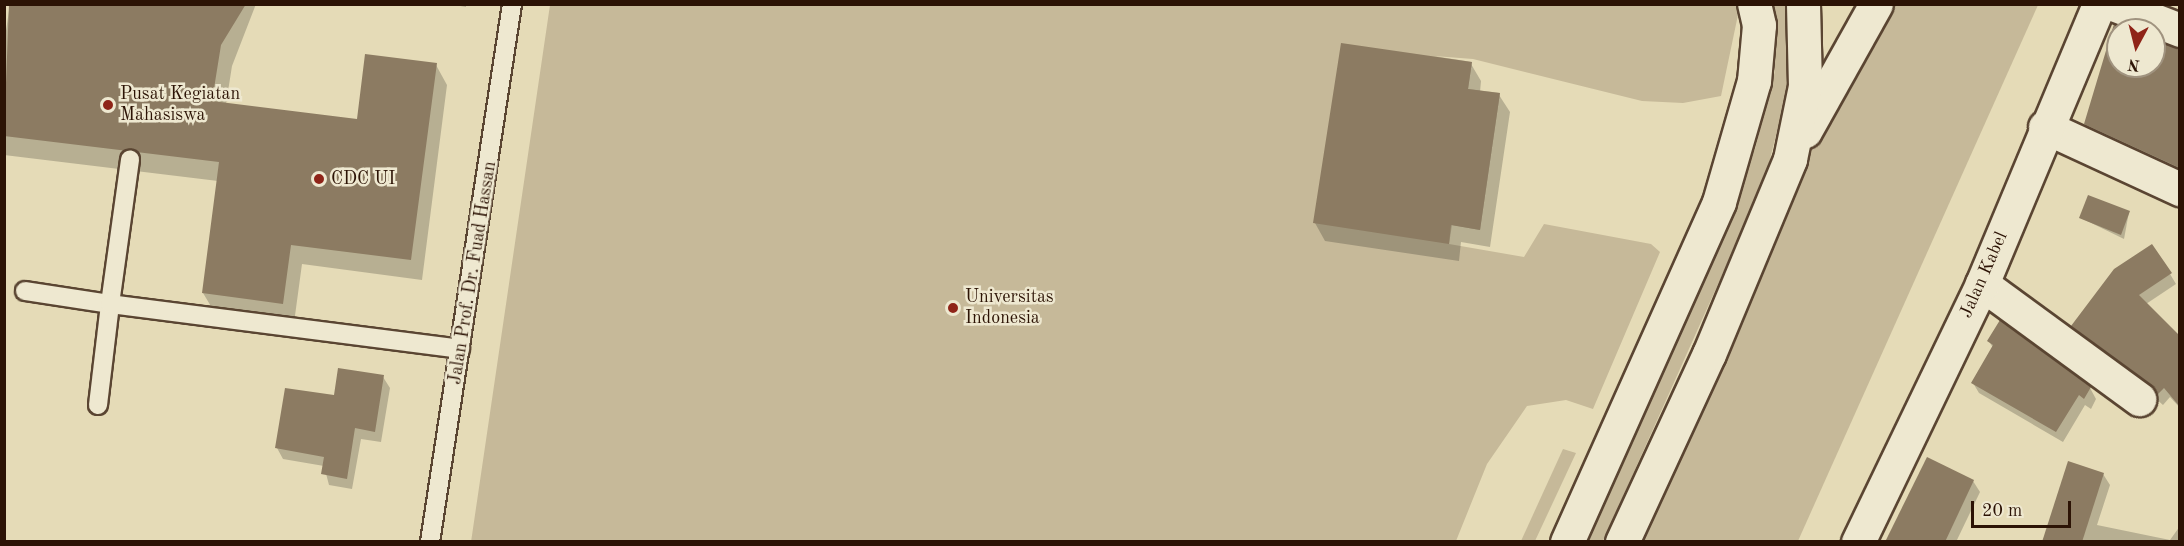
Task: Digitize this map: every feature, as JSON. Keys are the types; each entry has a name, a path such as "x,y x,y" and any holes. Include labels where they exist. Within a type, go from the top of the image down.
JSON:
{"street":[{"path":"1567,542 1719,202 1754,81 1759,25 1754,4"},
{"path":"1790,159 1805,86 1803,4"},
{"path":"1622,542 1790,159 1876,4"},
{"name":"Jalan Kabel","path":"1858,542 1982,284 2045,127 2099,4"},
{"path":"2113,4 2180,30"},
{"path":"2045,127 2153,181 2180,189"},
{"path":"1982,284 2139,399"}],"lane":[{"name":"Jalan Prof. Dr. Fuad Hassan","path":"430,542 512,4"},
{"path":"98,405 130,159"},
{"path":"25,291 460,349"}],"shaded area":[{"path":"550,5 1739,5 1739,10 1721,96 1683,103 1642,101 1473,59 1434,56 1472,62 1468,89 1500,93 1480,230 1452,225 1449,244 1524,257 1544,224 1651,244 1660,252 1593,409 1566,400 1527,406 1487,464 1456,541 471,542"},
{"path":"1771,5 1791,5 1794,63 1765,179 1603,541 1583,542 1755,149 1775,71"},
{"path":"1889,5 2038,5 1798,541 1635,542 1846,74"},
{"path":"1563,449 1576,453 1535,541 1521,541"}],"building":[{"path":"9,4 246,4 221,45 212,101 357,119 365,54 437,63 411,260 291,245 283,304 202,293 219,162 4,136"},
{"path":"1341,43 1472,62 1468,89 1500,93 1480,230 1451,225 1449,244 1313,223"},
{"path":"2166,44 2180,48 2180,168 2084,124 2106,51 2106,78 2166,78"},
{"path":"2088,195 2130,211 2121,235 2079,218"},
{"path":"2152,244 2172,273 2139,295 2180,336 2180,407 2164,388 2157,395 2150,384 2071,326 2114,269"},
{"path":"2000,320 2091,387 2084,399 2079,395 2056,432 1971,383 1993,345 1987,341"},
{"path":"338,368 384,375 375,432 355,428 347,479 321,474 324,457 275,448 285,388 334,395"},
{"path":"1927,457 1974,480 1945,542 1885,542"},
{"path":"2068,461 2104,473 2082,542 2042,542"}],"place":[{"name":"Pusat Kegiatan Mahasiswa","path":"108,105"},
{"name":"CDC UI","path":"319,179"},
{"name":"Universitas Indonesia","path":"953,308"}]}
